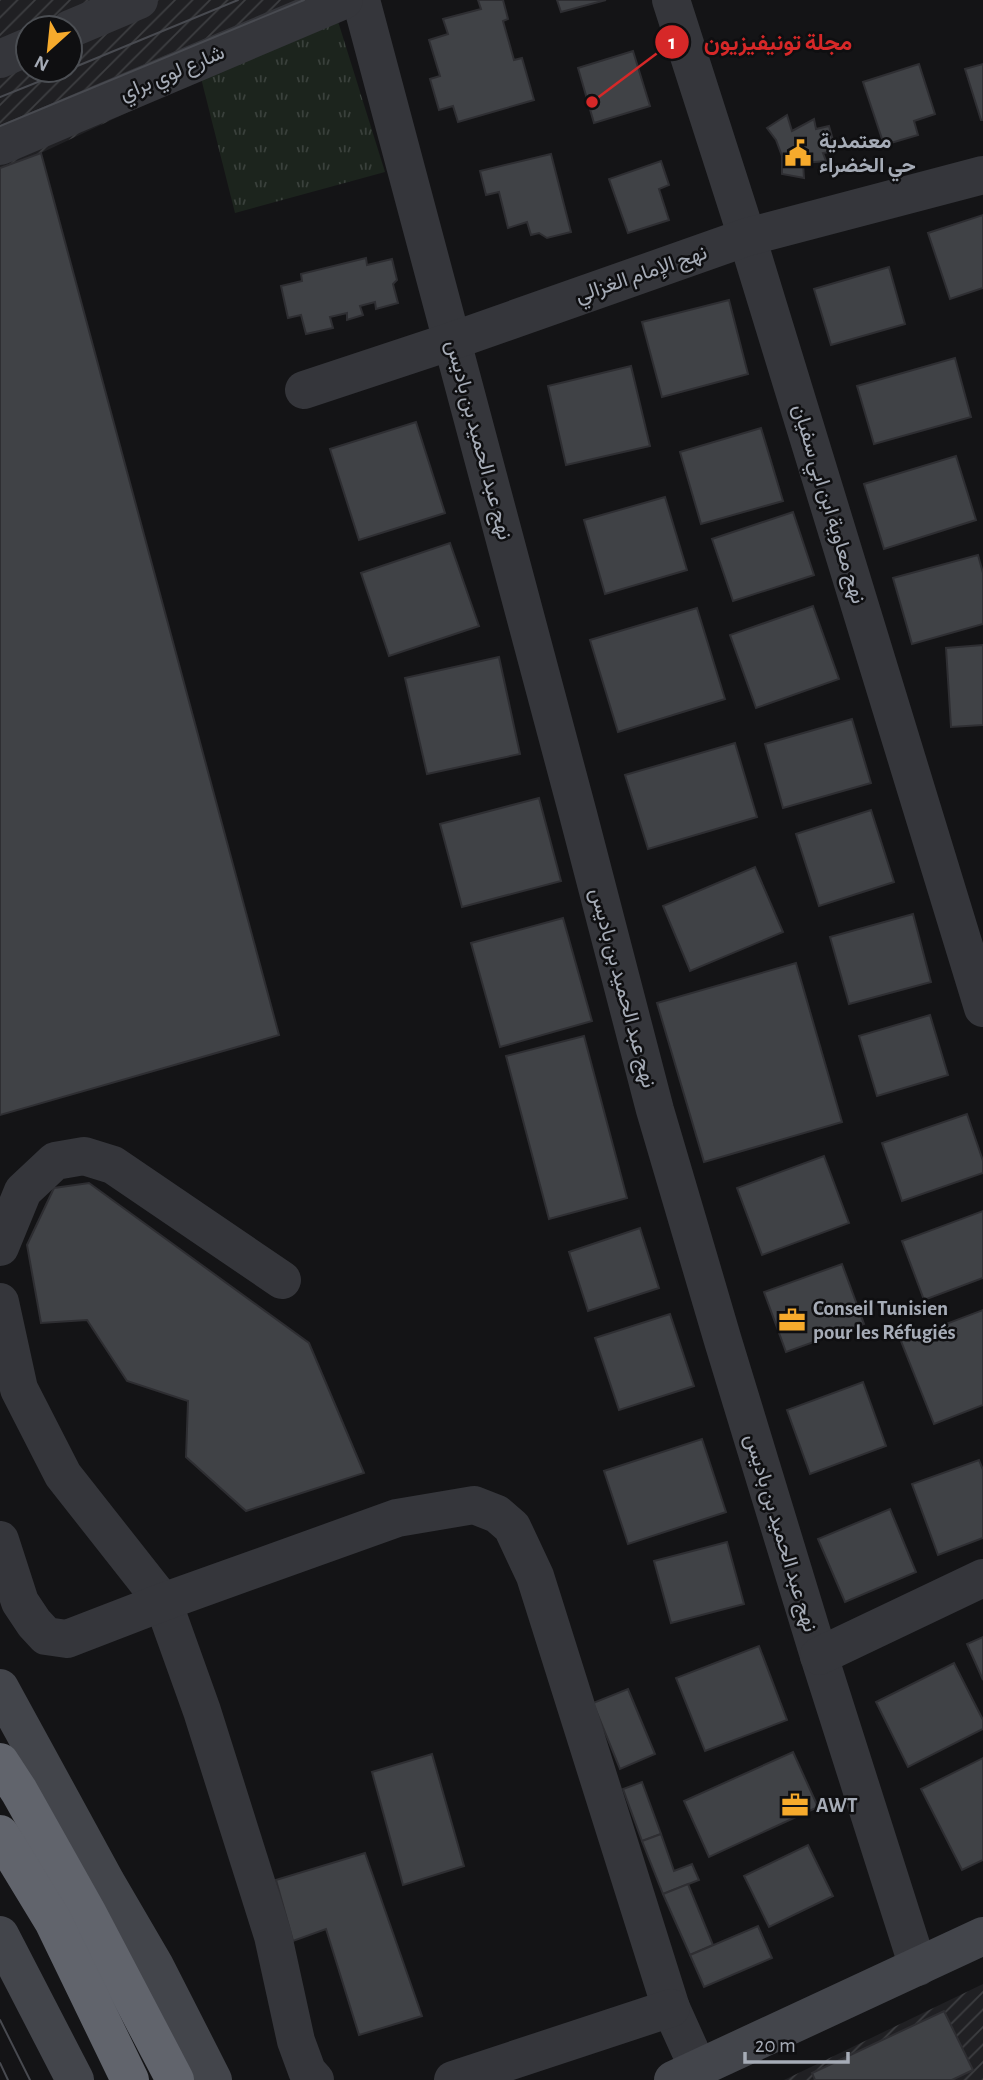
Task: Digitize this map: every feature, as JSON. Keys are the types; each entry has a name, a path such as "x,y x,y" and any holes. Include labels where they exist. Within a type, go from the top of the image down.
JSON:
{"highway":[{"path":"0,1762 88,1914 175,2080"},
{"path":"0,1834 53,1921 130,2080"}],"street":[{"path":"84,23 139,0"},
{"name":"شارع لوي براي","path":"0,146 344,0"},
{"name":"نهج عبد الحميد بن باديس","path":"361,0 655,1110 819,1656 918,1967"},
{"name":"نهج معاوية ابن ابي سفيان","path":"671,0 747,237 983,1008"},
{"name":"نهج الإمام الغزالي","path":"304,390 747,237 983,175"},
{"path":"0,1247 23,1191 55,1161 84,1156 113,1165 282,1280"},
{"path":"0,1302 19,1389 63,1475 163,1602 206,1724 274,1936 296,2041 307,2071 315,2080"},
{"path":"0,1540 20,1602 33,1623 46,1636 67,1639 397,1518 474,1505 497,1514 512,1527 535,1576 671,2008 685,2074 983,1936"},
{"path":"819,1656 983,1578"},
{"path":"0,1688 155,1966 214,2080"},
{"path":"0,1935 75,2080"},
{"path":"453,2080 671,2008"}],"shaded area":[{"path":"0,0 375,0 201,78 41,153 0,168"},
{"path":"983,1984 983,2080 784,2080"}],"green space":[{"path":"336,15 385,172 235,213 201,78"}],"building":[{"path":"478,0 503,0 508,19 503,21 514,60 522,58 534,100 458,122 453,106 439,110 430,79 440,76 429,40 448,34 443,19 481,9"},
{"path":"557,0 606,0 561,12"},
{"path":"633,51 650,106 594,123 578,68"},
{"path":"919,64 935,114 914,121 918,135 884,145 863,82"},
{"path":"983,64 983,120 981,120 965,69"},
{"path":"787,115 792,131 814,119 816,129 829,126 836,151 823,153 826,161 803,163 804,178 782,174 782,156 776,140 767,128"},
{"path":"41,153 279,1035 0,1115 0,168"},
{"path":"551,154 571,232 547,238 539,233 531,235 527,222 508,228 499,192 486,195 480,171"},
{"path":"661,161 669,185 659,189 669,220 628,233 609,179"},
{"path":"983,215 983,288 950,299 928,233"},
{"path":"366,258 367,265 392,259 397,280 393,284 398,303 376,309 375,302 360,306 363,315 347,320 347,313 330,317 333,328 306,334 301,315 288,318 281,286 302,281 301,274"},
{"path":"889,267 905,324 831,345 814,289"},
{"path":"729,300 748,374 662,397 642,322"},
{"path":"955,358 971,417 874,444 857,386"},
{"path":"631,366 650,446 566,465 548,386"},
{"path":"416,422 445,513 359,540 330,449"},
{"path":"761,428 783,501 701,524 680,452"},
{"path":"956,456 976,520 884,549 864,484"},
{"path":"665,497 687,570 605,594 584,520"},
{"path":"793,512 814,575 733,601 712,539"},
{"path":"450,543 479,626 389,656 361,573"},
{"path":"978,555 983,573 983,624 912,644 893,578"},
{"path":"813,606 839,679 756,708 730,635"},
{"path":"697,608 725,699 618,732 590,640"},
{"path":"983,645 983,725 951,727 946,648"},
{"path":"499,657 520,754 427,774 405,678"},
{"path":"852,719 871,783 783,808 765,744"},
{"path":"735,743 757,817 648,849 625,775"},
{"path":"539,798 561,881 462,907 440,824"},
{"path":"871,810 894,882 819,906 796,834"},
{"path":"755,867 783,932 690,971 663,906"},
{"path":"913,914 931,982 849,1004 830,937"},
{"path":"563,918 592,1021 500,1047 471,943"},
{"path":"796,963 842,1122 704,1162 657,1003"},
{"path":"930,1015 948,1075 877,1096 859,1036"},
{"path":"584,1036 627,1198 549,1219 506,1056"},
{"path":"967,1114 983,1161 983,1173 902,1201 882,1143"},
{"path":"824,1156 849,1223 762,1255 737,1188"},
{"path":"89,1183 309,1343 364,1473 246,1511 186,1457 188,1401 127,1381 87,1320 41,1323 27,1245 54,1188"},
{"path":"983,1211 983,1278 924,1300 902,1241"},
{"path":"640,1228 659,1288 588,1311 569,1252"},
{"path":"842,1264 864,1324 786,1352 764,1292"},
{"path":"983,1310 983,1405 934,1424 901,1341"},
{"path":"670,1314 694,1386 619,1410 595,1338"},
{"path":"863,1382 886,1446 810,1474 787,1410"},
{"path":"702,1439 726,1512 628,1544 604,1471"},
{"path":"979,1460 983,1470 983,1538 938,1555 912,1484"},
{"path":"890,1509 916,1572 845,1602 818,1539"},
{"path":"727,1542 744,1604 671,1623 654,1561"},
{"path":"983,1637 983,1680 967,1644"},
{"path":"759,1646 787,1720 705,1751 676,1678"},
{"path":"954,1663 983,1720 983,1729 908,1767 876,1702"},
{"path":"628,1689 655,1754 620,1769 593,1703"},
{"path":"793,1752 818,1807 709,1857 684,1801"},
{"path":"432,1754 464,1866 403,1885 372,1772"},
{"path":"983,1758 983,1860 962,1870 921,1789"},
{"path":"642,1782 661,1834 642,1841 623,1789"},
{"path":"661,1834 674,1871 692,1864 699,1880 663,1894 642,1841"},
{"path":"808,1845 833,1896 769,1927 744,1876"},
{"path":"365,1853 422,2016 359,2035 326,1929 293,1941 276,1880"},
{"path":"688,1884 713,1945 690,1955 663,1894"},
{"path":"758,1926 772,1958 704,1987 690,1955"},
{"path":"944,2011 973,2070 952,2080 815,2080 812,2073"}],"tram line":[{"path":"84,63 238,0"},
{"path":"0,126 304,0"},
{"path":"0,97 33,84"},
{"path":"0,2020 30,2080"},
{"path":"0,2063 8,2080"}],"place":[{"name":"مجلة تونيفيزيون","path":"592,102"},
{"name":"معتمدية حي الخضراء","path":"798,153"},
{"name":"Conseil Tunisien pour les Réfugiés","path":"792,1320"},
{"name":"AWT","path":"795,1805"}]}
